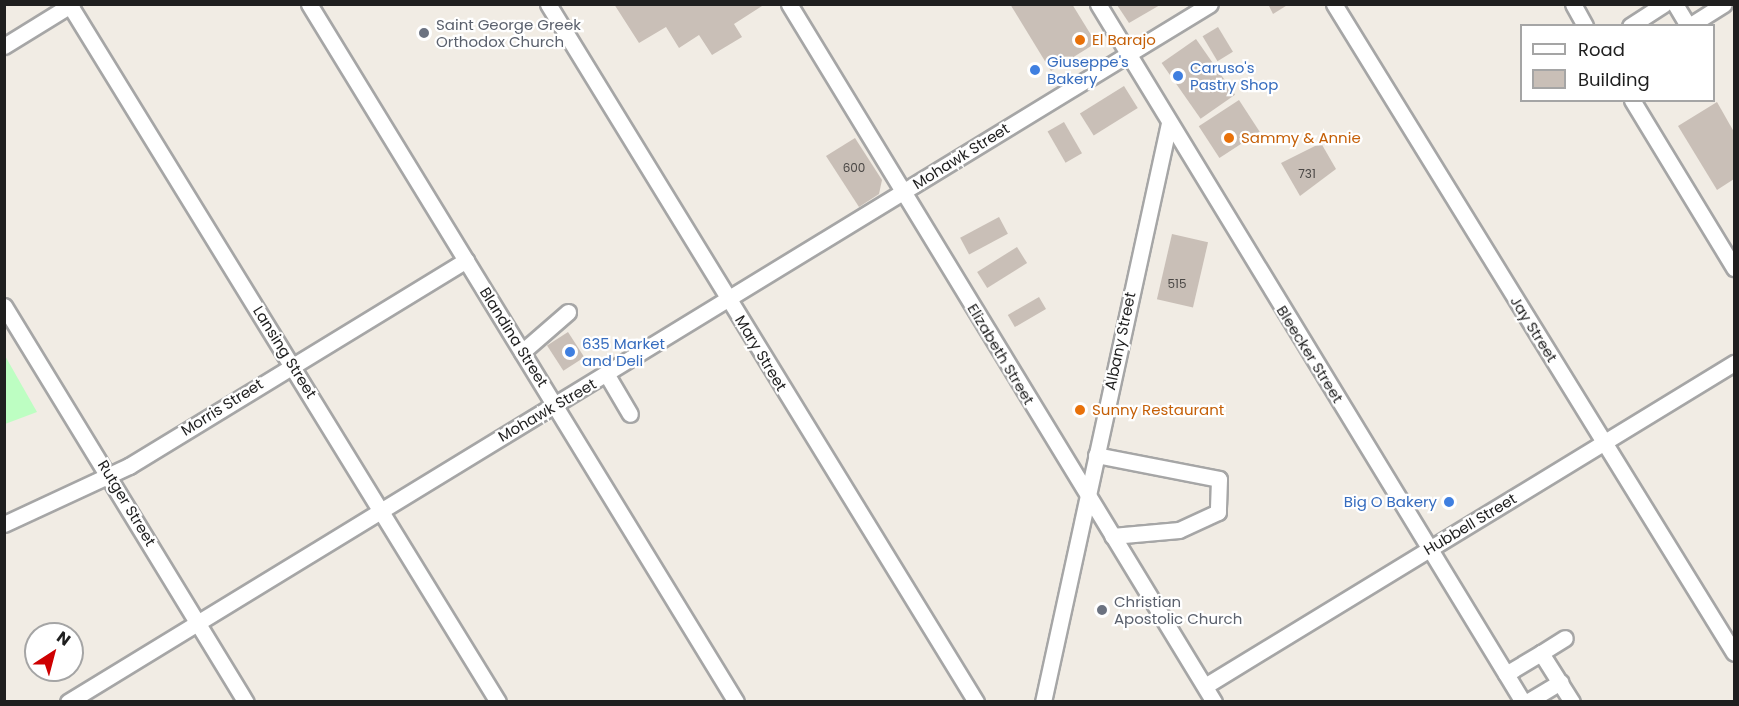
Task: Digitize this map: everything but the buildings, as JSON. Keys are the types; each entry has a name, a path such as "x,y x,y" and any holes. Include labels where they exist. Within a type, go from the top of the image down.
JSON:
{"street":[{"name":"Blandina Street","path":"309,4 736,702"},
{"name":"Mary Street","path":"548,4 976,702"},
{"name":"Elizabeth Street","path":"789,4 1214,702"},
{"name":"Bleecker Street","path":"1098,4 1429,549 1525,702"},
{"name":"Mohawk Street","path":"68,702 381,510 730,302 1127,52 1210,4"},
{"name":"Jay Street","path":"1334,4 1733,647"},
{"path":"1572,4 1584,24"},
{"path":"1633,24 1664,4"},
{"path":"1675,4 1688,24"},
{"path":"1692,24 1724,4"},
{"path":"4,46 70,5"},
{"name":"Lansing Street","path":"70,5 292,363 498,702"},
{"path":"1633,102 1734,268"},
{"name":"Albany Street","path":"1043,702 1169,123"},
{"name":"Morris Street","path":"4,524 112,475 292,363 466,260"},
{"name":"Rutger Street","path":"4,306 112,475 246,702"},
{"path":"522,352 568,312"},
{"name":"Hubbell Street","path":"1205,686 1734,363"},
{"path":"607,375 630,414"},
{"path":"1096,455 1218,479 1218,512 1179,530 1112,536"},
{"path":"1506,674 1565,638"},
{"path":"1541,653 1572,702"},
{"path":"1525,702 1560,682"}],"green space":[{"path":"4,354 37,412 5,424 4,424"}],"place":[{"name":"Saint George Greek Orthodox Church","path":"424,33"},
{"name":"El Barajo","path":"1080,40"},
{"name":"Giuseppe's Bakery","path":"1035,70"},
{"name":"Caruso's Pastry Shop","path":"1178,76"},
{"name":"Sammy & Annie","path":"1229,138"},
{"name":"635 Market and Deli","path":"570,352"},
{"name":"Sunny Restaurant","path":"1080,410"},
{"name":"Big O Bakery","path":"1449,502"},
{"name":"Christian Apostolic Church","path":"1102,610"}]}
